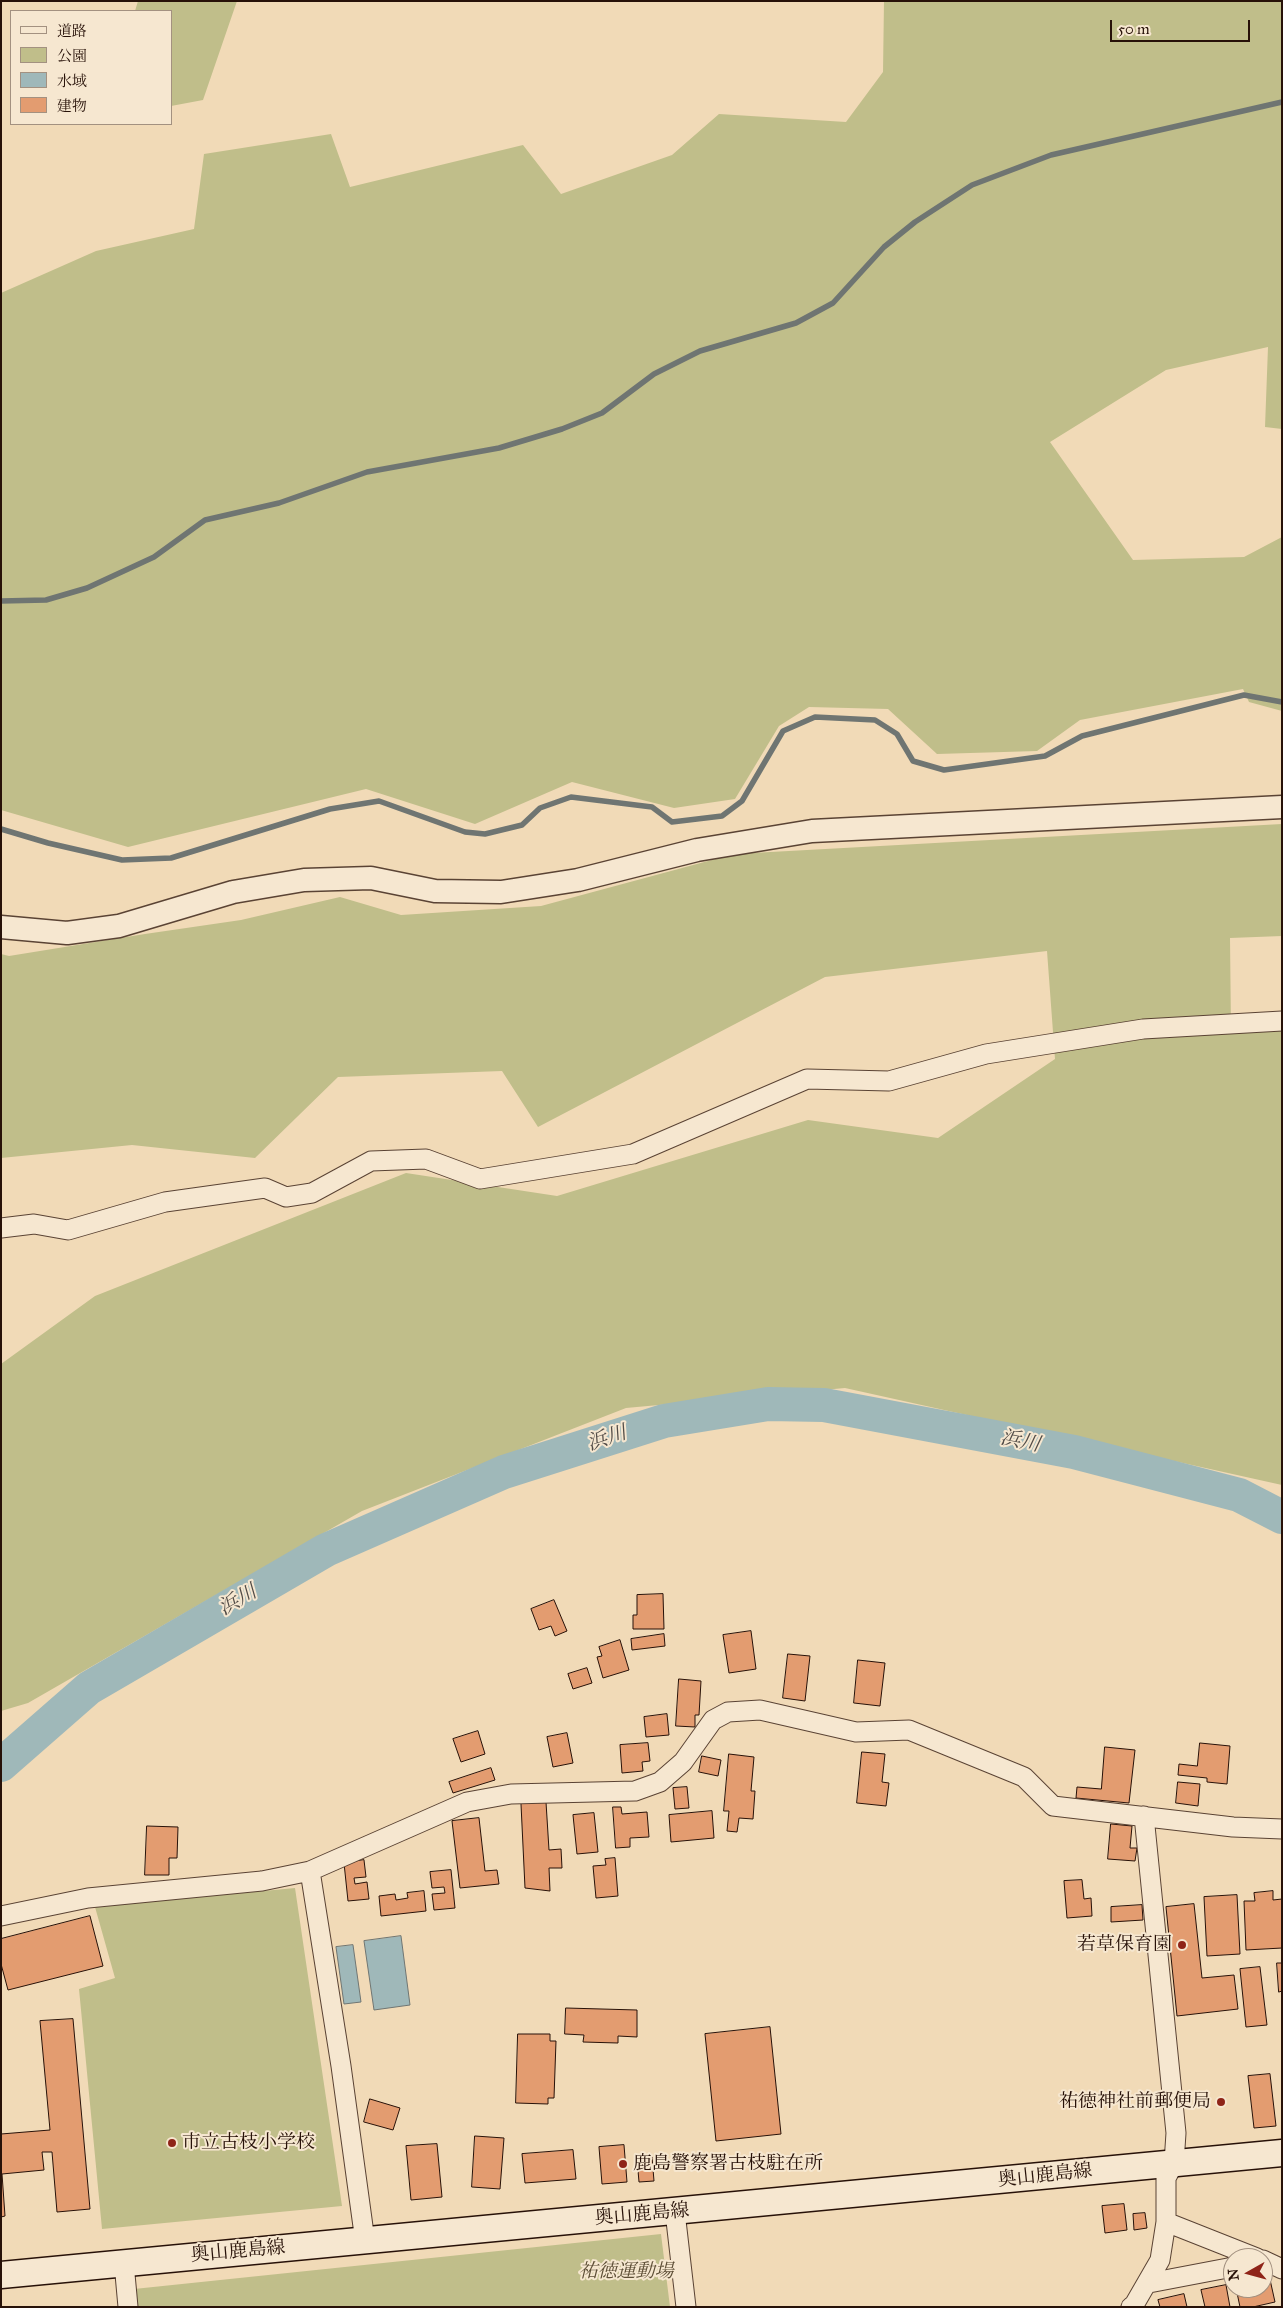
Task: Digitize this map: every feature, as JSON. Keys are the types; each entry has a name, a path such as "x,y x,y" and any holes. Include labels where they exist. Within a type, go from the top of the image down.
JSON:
{"main road":[{"name":"奥山鹿島線","path":"1,2275 1282,2153"}],"street":[{"path":"1,928 67,934 119,926 233,892 304,880 371,878 435,891 501,892 578,880 697,850 812,831 1282,807"},
{"path":"1,1228 34,1224 68,1230 165,1202 265,1188 286,1197 312,1193 371,1161 426,1159 480,1179 633,1154 807,1078 889,1080 986,1054 1143,1029 1282,1021"},
{"path":"1,1916 88,1898 262,1881 310,1871 466,1802 511,1794 635,1791 660,1782 684,1762 713,1720 728,1712 760,1710 856,1732 909,1730 1024,1777 1053,1806 1234,1827 1282,1829"},
{"path":"1131,2307 1134,2306 1160,2260 1166,2222 1166,2178 1174,2163 1176,2133 1144,1816"},
{"path":"310,1871 365,2241"},
{"path":"675,2212 686,2307"},
{"path":"1166,2222 1233,2248"},
{"path":"124,2263 128,2307"},
{"path":"1148,2283 1223,2269"}],"green space":[{"path":"138,1 237,1 203,100 172,106 172,10 135,10"},
{"path":"884,1 1282,1 1282,429 1265,427 1268,347 1166,370 1050,442 1133,560 1244,557 1282,537 1282,711 1249,702 1243,689 1080,720 1037,751 937,754 888,709 809,707 779,726 735,799 674,808 572,782 475,824 366,789 128,847 1,810 1,293 96,251 194,229 204,154 331,134 350,187 523,145 561,194 672,155 719,114 846,122 883,72"},
{"path":"1282,824 1282,936 1230,938 1231,1032 1282,1024 1282,1485 845,1388 626,1408 362,1511 28,1703 1,1711 1,1364 95,1296 406,1173 557,1196 808,1120 938,1138 1055,1059 1047,951 825,977 538,1127 502,1071 338,1077 255,1158 132,1145 1,1158 1,954 9,956 241,920 340,897 401,915 541,906 734,854"},
{"path":"295,1888 342,2206 102,2229 79,1989 115,1978 95,1907"},
{"name":"祐徳運動場","path":"661,2234 670,2307 136,2307 134,2289"}],"water":[{"path":"401,1936 410,2005 374,2010 364,1941"},
{"path":"353,1945 361,2002 344,2004 336,1947"}],"building":[{"path":"663,1594 664,1629 633,1629 633,1615 637,1615 637,1595"},
{"path":"554,1600 567,1631 555,1636 551,1626 539,1630 531,1609"},
{"path":"751,1631 756,1669 729,1673 723,1635"},
{"path":"664,1634 665,1646 632,1650 631,1639"},
{"path":"620,1640 629,1670 603,1678 597,1657 602,1656 599,1647"},
{"path":"788,1654 810,1656 805,1701 783,1698"},
{"path":"858,1660 885,1663 880,1706 854,1703"},
{"path":"587,1668 592,1683 573,1689 568,1674"},
{"path":"679,1679 701,1681 699,1715 695,1715 695,1727 676,1726"},
{"path":"667,1714 669,1735 646,1737 644,1717"},
{"path":"478,1731 485,1754 461,1762 453,1739"},
{"path":"567,1733 573,1763 553,1767 547,1737"},
{"path":"648,1743 650,1761 642,1762 643,1771 622,1773 620,1745"},
{"path":"1200,1743 1230,1746 1227,1784 1207,1782 1207,1778 1178,1775 1179,1764 1197,1766"},
{"path":"1105,1747 1135,1750 1129,1803 1076,1798 1077,1787 1101,1789"},
{"path":"862,1752 885,1754 882,1782 889,1783 886,1806 857,1803"},
{"path":"729,1754 754,1757 751,1791 755,1791 753,1819 739,1818 737,1832 727,1831 729,1811 724,1811"},
{"path":"702,1756 721,1760 718,1776 699,1772"},
{"path":"491,1768 495,1780 453,1793 449,1782"},
{"path":"1178,1782 1200,1784 1198,1806 1176,1803"},
{"path":"687,1787 689,1808 675,1809 673,1788"},
{"path":"546,1802 549,1850 561,1849 562,1868 549,1868 550,1891 525,1888 521,1804"},
{"path":"613,1807 621,1807 622,1814 647,1812 649,1837 630,1838 630,1847 616,1848"},
{"path":"712,1811 714,1838 671,1842 669,1815"},
{"path":"594,1813 598,1852 577,1854 573,1815"},
{"path":"479,1818 485,1871 497,1870 499,1884 460,1888 452,1821"},
{"path":"1111,1824 1132,1826 1130,1848 1137,1848 1135,1861 1108,1859"},
{"path":"147,1826 178,1827 177,1858 169,1858 169,1875 145,1875"},
{"path":"615,1858 618,1896 596,1898 593,1866 606,1865 605,1859"},
{"path":"364,1860 366,1877 354,1878 355,1884 367,1882 369,1899 348,1901 344,1863"},
{"path":"451,1870 455,1908 434,1910 432,1894 445,1893 444,1887 432,1888 430,1872"},
{"path":"1082,1880 1084,1899 1091,1898 1092,1916 1067,1918 1064,1881"},
{"path":"424,1891 426,1911 381,1916 379,1896 395,1894 396,1900 408,1898 407,1893"},
{"path":"1273,1891 1273,1900 1282,1899 1282,1948 1246,1950 1244,1901 1255,1901 1254,1893"},
{"path":"1237,1895 1240,1954 1207,1956 1204,1897"},
{"path":"1194,1904 1202,1978 1234,1975 1238,2009 1177,2016 1166,1907"},
{"path":"1142,1905 1143,1920 1111,1922 1111,1907"},
{"path":"90,1916 103,1966 8,1990 1,1964 1,1939"},
{"path":"1277,1963 1282,1963 1282,1991 1279,1992"},
{"path":"1260,1967 1267,2025 1246,2027 1240,1969"},
{"path":"566,2008 637,2010 637,2037 618,2036 618,2043 583,2042 584,2035 565,2034"},
{"path":"73,2019 90,2209 57,2212 52,2152 42,2152 44,2170 2,2174 5,2216 1,2217 1,2134 50,2130 40,2021"},
{"path":"770,2027 781,2134 716,2141 705,2034"},
{"path":"518,2034 550,2034 550,2041 556,2041 554,2098 548,2098 548,2104 516,2103"},
{"path":"1270,2074 1276,2126 1254,2128 1248,2076"},
{"path":"370,2099 400,2108 393,2130 364,2122"},
{"path":"475,2136 504,2138 500,2189 472,2187"},
{"path":"437,2144 442,2197 411,2200 406,2146"},
{"path":"624,2145 627,2182 602,2184 599,2147"},
{"path":"573,2150 576,2179 525,2183 522,2154"},
{"path":"652,2157 654,2181 639,2182 637,2159"},
{"path":"1124,2204 1127,2230 1105,2233 1102,2206"},
{"path":"1145,2213 1147,2228 1134,2230 1133,2214"},
{"path":"1223,2286 1223,2298 1228,2298 1230,2307 1205,2307 1201,2290"},
{"path":"1273,2293 1275,2302 1253,2307 1240,2307 1238,2298 1273,2298"},
{"path":"1184,2294 1187,2307 1160,2307 1158,2300"}],"waterway":[{"path":"1,601 46,600 87,588 154,557 205,520 279,503 367,472 499,448 562,429 602,413 654,374 700,351 796,323 833,303 884,247 915,222 972,185 1051,155 1282,102"},
{"path":"1,829 48,843 122,860 171,858 330,809 379,801 465,832 485,834 522,825 540,808 571,797 652,807 672,822 722,816 742,801 783,731 815,717 875,720 897,734 913,761 944,770 1045,756 1082,736 1244,695 1282,702"},
{"name":"浜川","path":"1,1765 89,1688 326,1550 504,1472 664,1421 768,1404 824,1405 1074,1452 1239,1495 1282,1517"}],"place":[{"name":"若草保育園","path":"1182,1945"},
{"name":"祐徳神社前郵便局","path":"1221,2102"},
{"name":"市立古枝小学校","path":"172,2143"},
{"name":"鹿島警察署古枝駐在所","path":"623,2164"}]}
